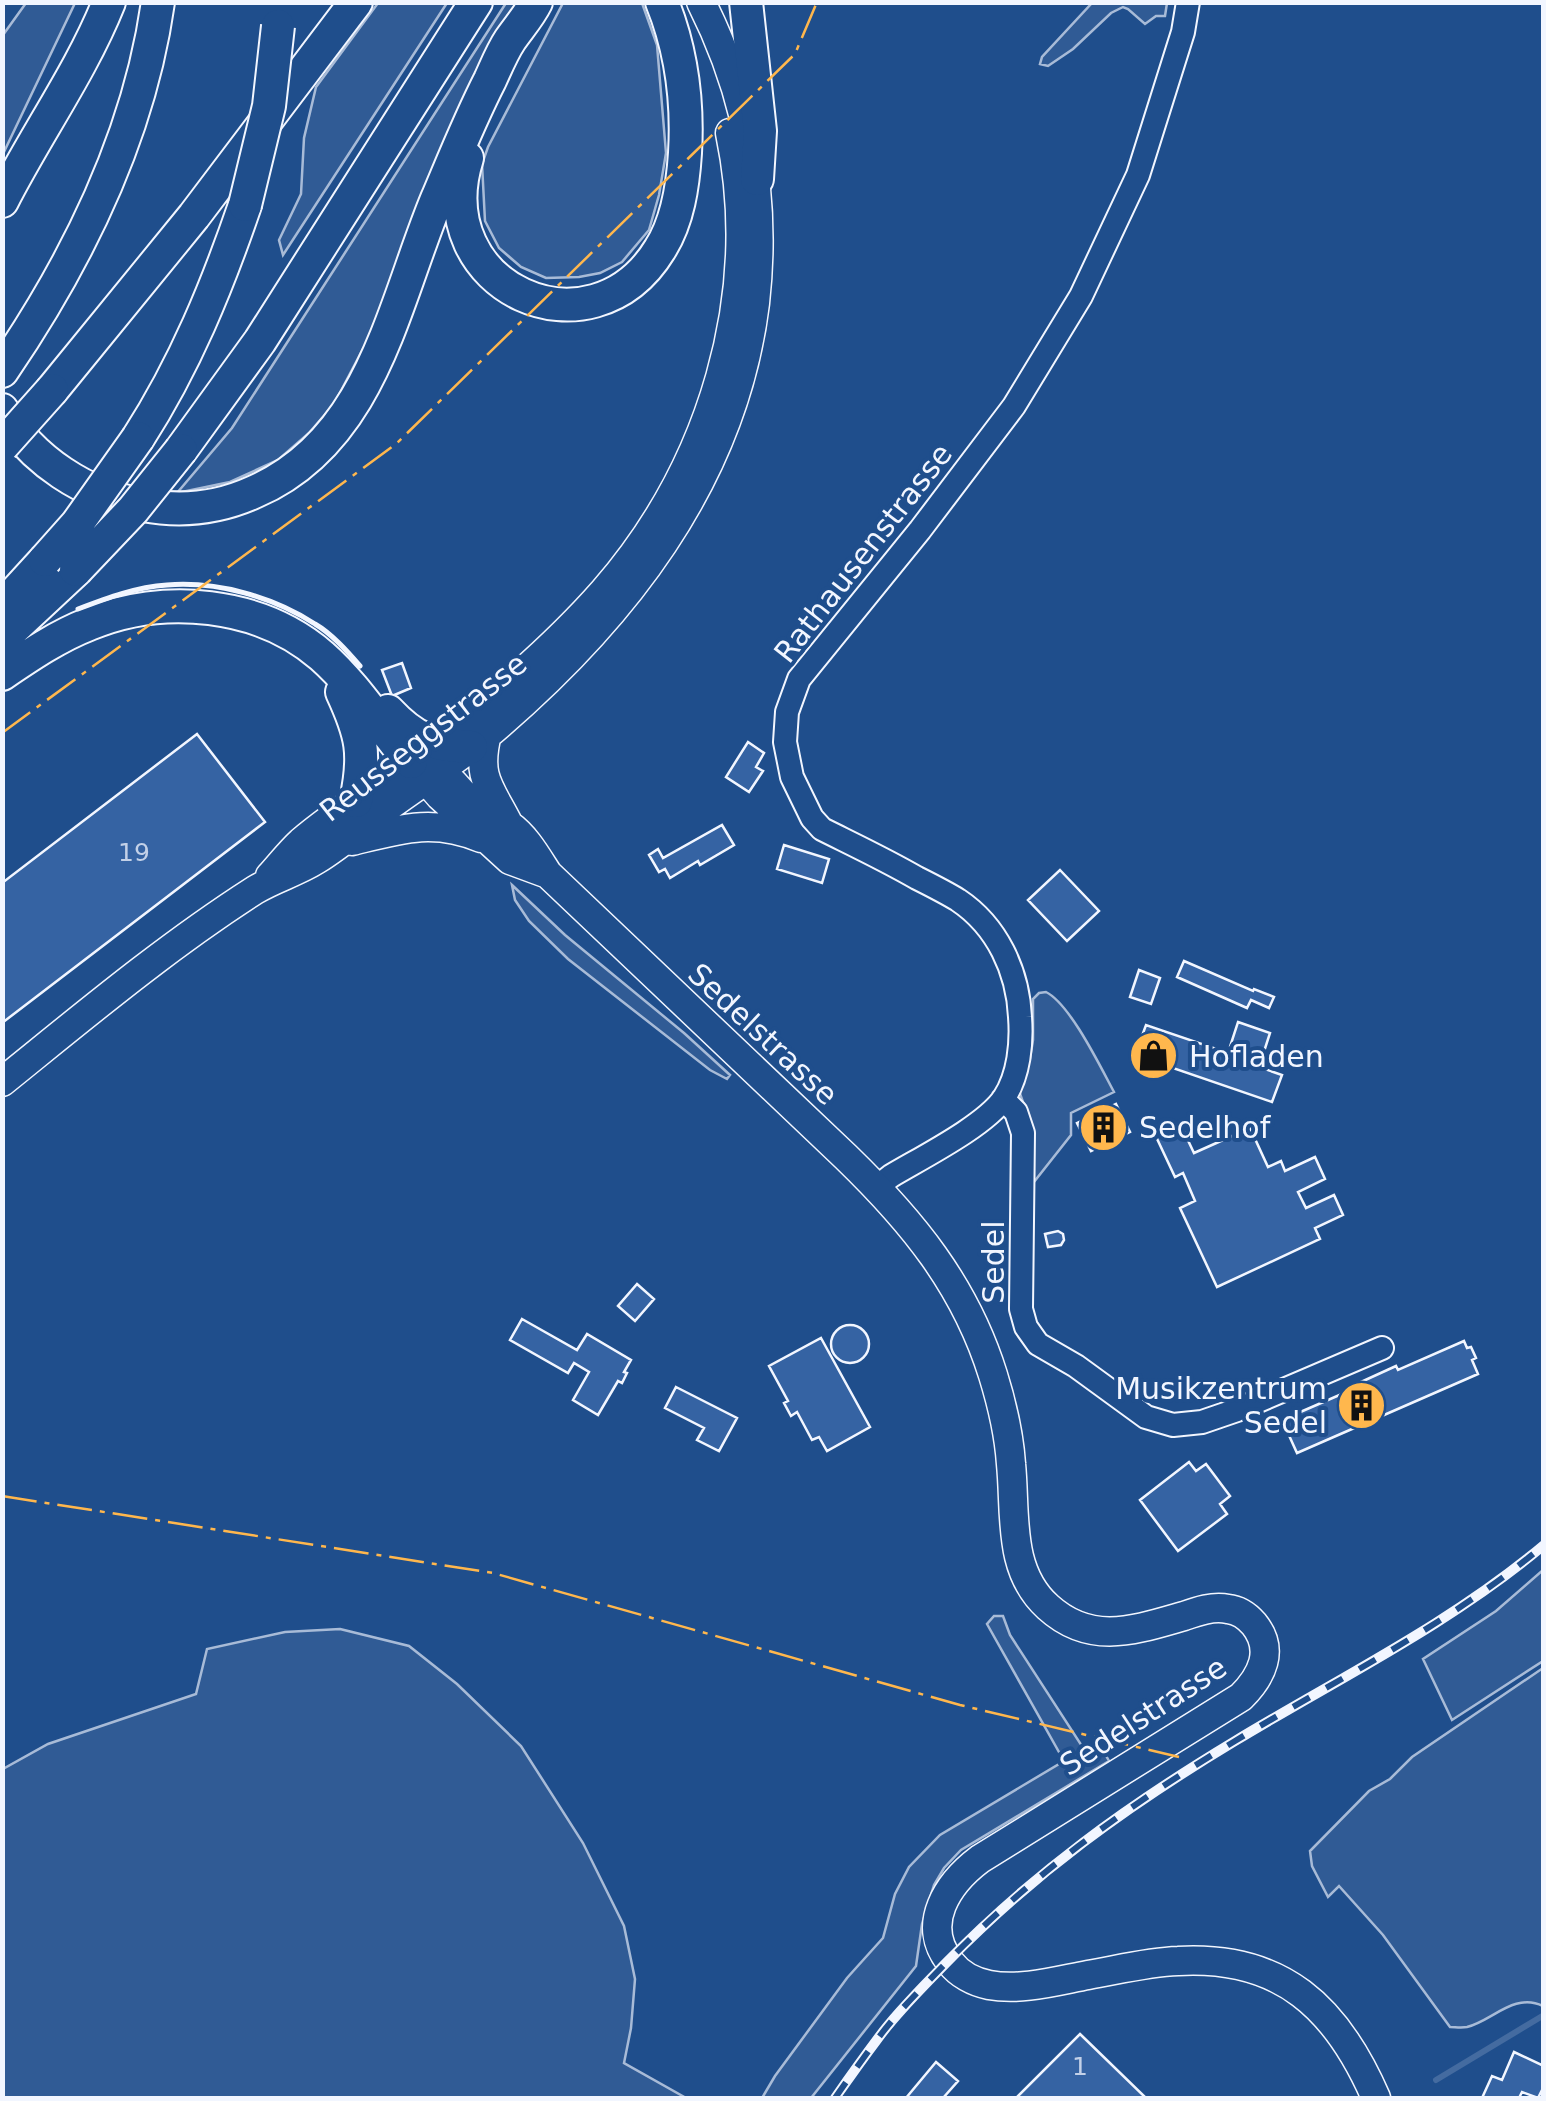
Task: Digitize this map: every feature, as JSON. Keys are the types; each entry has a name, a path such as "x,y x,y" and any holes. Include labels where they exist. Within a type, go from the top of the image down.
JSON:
{"highway":[{"path":"2,201 62,97 109,2"},
{"path":"2,372 62,278 108,181 140,86 158,2"},
{"path":"2,446 194,216 356,2"},
{"path":"2,606 133,510 182,450 260,342 476,2"},
{"path":"532,10 468,155 461,188 463,224 477,256 498,280 531,298 568,304 602,298 633,280 662,247 674,219 684,169 686,120 678,55 662,2"},
{"path":"746,2 760,131 756,179"},
{"path":"2,410 24,440 65,475 139,505 206,507 247,495 288,475 325,442 372,371 460,143 510,41 532,10"},
{"path":"2,639 61,565 77,524 160,404 192,343 244,205 269,106 278,14"},
{"path":"2,674 87,624 136,610 168,606 216,609 243,615 311,648 428,764 479,741"},
{"path":"331,664 359,733 362,770 356,802"}],"main road":[{"name":"Reusseggstrasse","path":"2,1082 158,957 259,888 312,864 371,819 606,589 662,511 685,470 711,408 729,345 738,289 734,154 720,94 682,2"},
{"name":"Reusseggstrasse","path":"479,741 555,674 626,596 677,525 726,423 748,346 759,255 756,179 740,97 700,2"},
{"path":"479,741 483,775 499,833"},
{"name":"Reusseggstrasse","path":"259,888 300,843 356,802 428,764"},
{"path":"428,764 456,812 499,833"},
{"path":"341,844 402,828 426,826 499,833"},
{"name":"Sedelstrasse","path":"499,833 510,860 548,874 877,1187 922,1238 962,1302 987,1358 1010,1452 1018,1554 1038,1596 1057,1614 1086,1628 1138,1630 1202,1610 1228,1608 1239,1611 1261,1635 1266,1651 1262,1670 1241,1696 980,1858 960,1875 937,1920 943,1952 963,1974 999,1986 1175,1961 1210,1960 1254,1969 1293,1988 1328,2017 1352,2050 1376,2098"}],"street":[{"name":"Rathausenstrasse","path":"1003,1099 1015,1072 1021,1035 1014,972 981,919 958,900 822,830 792,777 785,742 787,712 808,668 1014,406 1081,296 1138,175 1183,32 1188,2"},
{"path":"877,1187 983,1119 1003,1099"},
{"name":"Sedel","path":"1003,1099 1016,1112 1024,1133 1021,1309 1026,1327 1038,1344 1076,1366 1146,1417 1173,1424 1202,1422 1382,1348"}],"shaded area":[{"path":"26,3 75,3 3,154 3,35"},
{"path":"378,3 447,3 283,255 279,240 301,194 304,138 316,87"},
{"path":"506,3 523,3 385,307 334,404 278,460 230,482 177,493 232,428"},
{"path":"563,3 642,3 657,45 666,153 649,230 622,262 600,273 546,278 521,267 499,248 485,221 482,164"},
{"path":"1092,3 1167,3 1165,16 1156,16 1145,24 1123,7 1111,13 1073,49 1048,66 1040,64 1042,57"},
{"path":"512,885 565,935 684,1033 730,1075 727,1079 710,1070 568,959 529,921 515,900"},
{"path":"1046,992 1074,1022 1114,1092 1071,1113 1071,1135 1030,1187 1028,1116 1019,1091 1033,1040 1033,999"},
{"path":"1543,1570 1543,1661 1452,1720 1423,1659 1496,1611"},
{"path":"994,1616 1003,1616 1010,1635 1087,1754 1104,1752 1109,1761 961,1850 934,1885 922,1924 916,1966 811,2098 762,2098 847,1978 883,1938 895,1894 909,1867 940,1835 1064,1761 987,1624"},
{"path":"340,1629 409,1646 457,1684 521,1746 583,1843 624,1926 635,1979 624,2063 686,2098 3,2098 3,1769 48,1744 196,1694 207,1649 285,1632"},
{"path":"1543,1668 1543,2006 1513,2005 1476,2024 1450,2027 1383,1935 1339,1886 1328,1897 1312,1866 1310,1851 1369,1791 1390,1779 1412,1757"}],"building":[{"path":"402,663 411,688 392,696 382,670"},
{"path":"197,734 265,822 2,1023 2,883"},
{"path":"748,742 764,753 756,767 763,771 749,792 726,777"},
{"path":"722,825 734,845 670,878 665,869 659,872 649,855 658,849 663,858"},
{"path":"784,845 829,859 822,883 777,869"},
{"path":"1060,870 1099,911 1067,941 1028,900"},
{"path":"1184,961 1274,997 1269,1008 1251,1000 1247,1008 1177,977"},
{"path":"1139,970 1160,978 1151,1004 1130,997"},
{"path":"1238,1022 1270,1033 1259,1067 1282,1075 1272,1102 1135,1055 1146,1025 1228,1053"},
{"name":"Sedelhof","path":"1116,1104 1130,1132 1091,1151 1077,1123"},
{"path":"1165,1122 1173,1138 1184,1132 1194,1153 1250,1128 1268,1167 1281,1161 1285,1171 1315,1157 1325,1179 1298,1192 1306,1208 1334,1195 1343,1215 1315,1228 1320,1239 1217,1287 1180,1208 1195,1201 1183,1173 1175,1177 1152,1128"},
{"path":"1045,1234 1063,1234 1061,1245 1048,1247"},
{"path":"637,1284 654,1299 635,1321 618,1306"},
{"path":"522,1319 577,1350 587,1334 631,1360 622,1383 618,1381 598,1415 573,1400 589,1372 574,1363 568,1373 510,1340"},
{"path":"850,1325 863,1331 869,1344 863,1357 850,1363 837,1357 831,1344 837,1331"},
{"path":"821,1338 870,1427 827,1451 819,1437 812,1440 797,1412 791,1416 784,1403 788,1401 769,1366"},
{"name":"Musikzentrum Sedel","path":"1464,1341 1476,1358 1472,1360 1478,1374 1297,1453 1282,1420 1396,1366 1398,1370"},
{"path":"676,1387 737,1418 719,1451 697,1440 704,1428 665,1408"},
{"path":"1189,1462 1196,1471 1206,1464 1230,1496 1220,1504 1227,1514 1178,1551 1140,1500"},
{"path":"1080,2034 1146,2098 1016,2098"},
{"path":"1514,2052 1544,2066 1544,2086 1538,2098 1522,2092 1519,2098 1482,2098 1492,2076 1502,2080"},
{"path":"936,2062 958,2081 943,2098 906,2098"}],"waterway":[{"path":"1436,2080 1544,2015"}],"railway":[{"path":"835,2098 911,1999 979,1930 1048,1870 1119,1816 1195,1766 1432,1625 1544,1545"}],"wall":[{"path":"78,609 155,586 225,588 299,614 327,633 360,666"}],"power":[{"path":"2,733 396,444 795,54 817,2"},
{"path":"2,1496 493,1573 960,1705 1179,1757"}],"place":[{"name":"Hofladen","path":"1154,1056"},
{"name":"Sedelhof","path":"1104,1127"},
{"name":"Musikzentrum Sedel","path":"1362,1405"}]}
